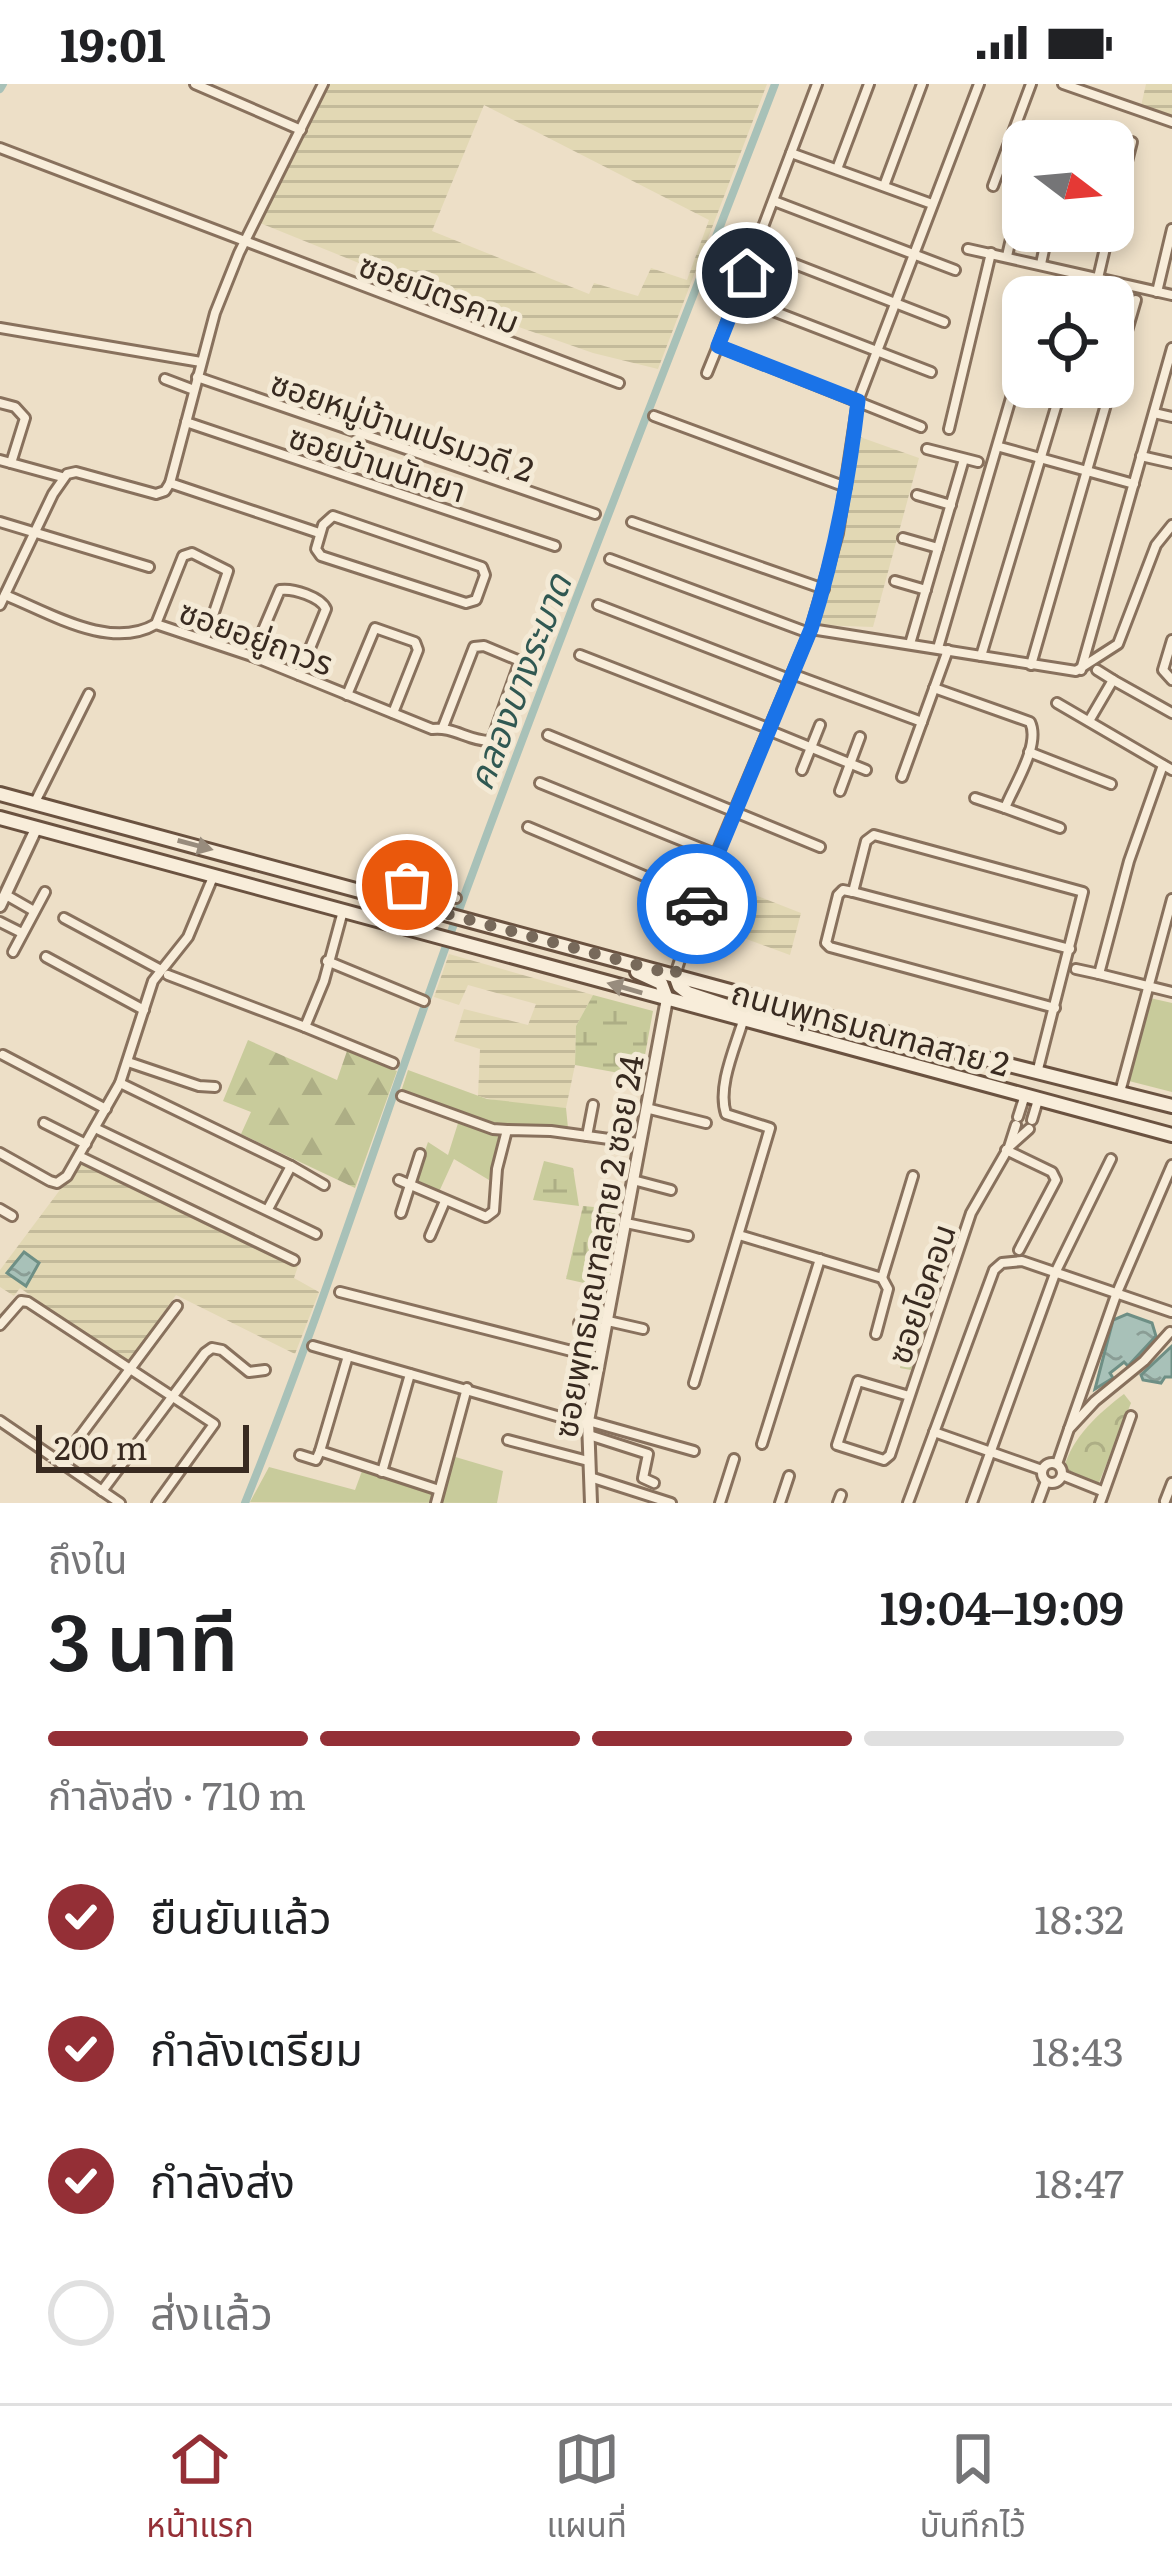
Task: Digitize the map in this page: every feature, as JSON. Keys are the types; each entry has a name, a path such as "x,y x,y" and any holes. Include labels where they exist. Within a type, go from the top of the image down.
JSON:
{"main road":[{"name":"ถนนพุทธมณฑลสาย 2","path":"0,794 1172,1106"},
{"path":"37,829 41,805"},
{"name":"ถนนพุทธมณฑลสาย 2","path":"0,818 1172,1135"},
{"path":"129,853 117,844 116,837 134,829"},
{"path":"375,919 391,912 382,896"},
{"path":"557,944 657,980 667,999"},
{"path":"675,975 688,993 792,1030"},
{"path":"940,1073 929,1058 934,1051 945,1049"}],"street":[{"path":"195,84 301,130"},
{"path":"219,95 222,84"},
{"path":"0,460 64,477 76,472 156,494 165,491 201,362 244,243 323,84"},
{"path":"707,373 817,84"},
{"path":"837,169 868,84"},
{"path":"884,186 922,84"},
{"path":"675,975 716,854 810,631 847,487 858,401 979,84"},
{"path":"993,185 1031,84"},
{"path":"1064,84 1172,122"},
{"name":"ซอยมิตรคาม","path":"0,148 619,383"},
{"path":"791,153 932,204"},
{"path":"774,201 955,270"},
{"path":"1157,292 1172,229"},
{"path":"756,249 944,322"},
{"path":"968,249 1090,276"},
{"path":"1007,256 1008,252"},
{"path":"1040,264 1043,252"},
{"path":"949,429 991,253"},
{"path":"1134,287 1172,295"},
{"path":"737,297 931,372"},
{"path":"1134,306 1136,299"},
{"path":"0,328 201,362"},
{"path":"718,346 921,427"},
{"path":"1081,670 1172,348"},
{"name":"ซอยหมู่บ้านเปรมวดี 2","path":"197,377 595,514"},
{"path":"165,379 194,390"},
{"path":"0,403 16,407 25,418 11,463"},
{"path":"902,777 934,688 1010,408"},
{"path":"981,656 1056,408"},
{"path":"1031,665 1105,408"},
{"path":"1154,413 1172,417"},
{"path":"654,416 847,487"},
{"name":"ซอยบ้านนัทยา","path":"186,422 555,545"},
{"path":"1000,447 1134,484"},
{"path":"927,449 978,462"},
{"path":"1142,456 1172,463"},
{"path":"910,644 964,459"},
{"path":"2,600 64,477"},
{"path":"170,483 319,533"},
{"path":"917,495 950,505"},
{"path":"333,516 476,564 485,575 470,604 321,556 316,549 319,533 333,516"},
{"name":"ซอยอยู่ถาวร","path":"0,522 149,567"},
{"path":"632,522 824,589"},
{"path":"610,559 810,631 1068,672 1081,670 1118,644 1156,545 1172,525"},
{"path":"903,538 938,548"},
{"path":"156,624 183,556 192,553 228,571 205,639"},
{"path":"895,581 926,590"},
{"path":"251,656 280,590 320,600 326,609 298,675"},
{"name":"ซอยอยู่ถาวร","path":"2,600 111,634 136,635 156,624 251,656 432,729 443,727 491,741 520,664 517,658 474,647 443,727"},
{"path":"598,605 922,722"},
{"path":"346,695 372,630 381,628 419,647 393,713"},
{"path":"1172,640 1163,670 1172,680"},
{"path":"580,655 866,770"},
{"path":"1097,670 1172,713"},
{"path":"1089,721 1113,680"},
{"path":"934,688 1030,722 1035,732 1005,808"},
{"path":"41,805 89,694"},
{"path":"1057,703 1168,768 1121,888 1099,974"},
{"path":"802,770 820,725"},
{"path":"548,735 820,847"},
{"path":"840,791 860,737"},
{"path":"1029,752 1111,784"},
{"path":"540,783 716,854"},
{"path":"975,798 1060,828"},
{"path":"528,827 699,898"},
{"path":"34,910 3,901 37,829"},
{"path":"853,892 866,841 874,835 1078,890 1084,898 1037,1073"},
{"path":"0,1153 57,1183 67,1176 120,1082 143,1010 188,937 214,875"},
{"path":"367,875 456,898"},
{"path":"403,902 407,885"},
{"path":"13,952 44,892"},
{"path":"1055,1008 835,949 826,943 832,919 839,892 853,892 1070,950"},
{"path":"1120,1094 1172,899"},
{"path":"304,1027 322,989 344,910"},
{"path":"64,918 164,973 393,1063"},
{"path":"0,922 22,933"},
{"path":"46,957 143,1010"},
{"path":"327,961 424,1000"},
{"path":"1076,969 1172,992"},
{"name":"ซอยพุทธมณฑลสาย 2 ซอย 24","path":"591,1503 588,1427 667,999"},
{"path":"694,1383 770,1128 726,1114 723,1106 743,1021"},
{"path":"3,1055 106,1109"},
{"path":"128,1062 215,1087"},
{"path":"120,1082 324,1184"},
{"path":"402,1096 493,1129 638,1143"},
{"name":"ซอยไอคอน","path":"909,1396 863,1380 855,1384 837,1444 887,1459 909,1396 971,1213 1031,1097"},
{"name":"ซอยไอคอน","path":"1008,1149 1021,1141 1031,1124 1031,1097"},
{"path":"587,1136 593,1106"},
{"path":"644,1108 706,1123"},
{"path":"44,1123 86,1144"},
{"path":"95,1128 316,1234"},
{"path":"399,1180 486,1217 491,1215 507,1130"},
{"path":"1008,1149 1052,1172 1056,1180 1019,1250"},
{"path":"401,1213 420,1154"},
{"path":"79,1156 294,1260"},
{"path":"972,1503 1056,1271 1111,1159"},
{"path":"268,1209 291,1166"},
{"path":"1102,1491 1062,1475 1057,1464 1116,1295 1172,1166"},
{"path":"882,1278 913,1176"},
{"path":"633,1180 671,1190"},
{"path":"430,1236 445,1201"},
{"path":"0,1210 12,1216"},
{"path":"626,1223 688,1237"},
{"path":"739,1235 882,1278 888,1288 876,1334"},
{"path":"762,1444 820,1259"},
{"path":"908,1503 994,1270 1011,1260 1172,1311 1165,1324 1171,1332 1069,1429"},
{"path":"340,1292 601,1358"},
{"path":"0,1325 13,1306 21,1300 28,1302 214,1424 157,1503"},
{"path":"60,1463 177,1306"},
{"path":"579,1323 643,1329"},
{"path":"314,1346 588,1427 694,1451"},
{"path":"102,1491 212,1348 223,1350 249,1372 265,1370"},
{"path":"300,1455 316,1460 348,1356"},
{"path":"382,1472 410,1374"},
{"path":"436,1503 467,1388"},
{"path":"1100,1503 1131,1416"},
{"path":"0,1421 120,1503"},
{"path":"588,1427 648,1454 643,1478 653,1484"},
{"path":"934,1432 1042,1470"},
{"path":"508,1440 588,1461"},
{"path":"320,1451 439,1490"},
{"path":"720,1503 734,1459"},
{"path":"1042,1470 1046,1464 1057,1464"},
{"path":"1038,1503 1046,1481 1042,1470"},
{"path":"1046,1481 1057,1482 1062,1475"},
{"path":"780,1503 789,1476"},
{"path":"588,1477 671,1503"},
{"path":"1165,1501 1172,1483"}],"shaded area":[{"path":"329,84 767,84 658,369 593,353 507,323 260,223","holes":["484,105 709,220 687,280 651,268 638,296 594,283 589,294 432,231"]},
{"path":"1146,84 1172,84 1172,117 1141,106"},
{"path":"860,437 919,458 873,627 816,625"},
{"path":"712,878 801,913 790,955 697,921"},
{"path":"449,954 593,995 576,1026 575,1065 566,1108 478,1096 480,1049 454,1041 464,1009 528,1025 536,1004 468,985 459,1005 434,997"},
{"path":"80,1163 298,1266 294,1278 319,1292 295,1354 176,1295 128,1363 20,1288 14,1296 0,1287 0,1270"}],"green space":[{"path":"593,995 653,1011 641,1077 575,1065 576,1026"},
{"path":"1150,998 1172,1003 1172,1092 1129,1081"},
{"path":"248,1040 337,1080 347,1051 397,1071 355,1188 241,1134 251,1112 223,1101"},
{"path":"408,1070 487,1099 566,1108 569,1138 499,1134 489,1180 454,1159 438,1194 414,1183 428,1142 448,1155 459,1120 399,1098"},
{"path":"544,1161 573,1168 579,1206 533,1200"},
{"path":"583,1206 616,1209 602,1287 566,1279"},
{"path":"917,1284 939,1288 911,1370 900,1368"},
{"path":"1124,1394 1131,1403 1098,1485 1064,1468 1080,1436"},
{"path":"452,1456 503,1471 497,1503 250,1502 269,1467 355,1490 362,1471 439,1495"}],"water":[{"path":"24,1252 39,1263 26,1286 7,1273"},
{"path":"1127,1314 1152,1323 1156,1336 1128,1366 1124,1362 1110,1373 1113,1378 1095,1389 1113,1320"},
{"path":"1172,1346 1172,1377 1161,1383 1143,1380 1141,1375"}],"waterway":[{"path":"0,89 3,84"},
{"name":"คลองบางระมาด","path":"245,1503 510,773 775,84"}],"way so far":[{"path":"407,885 403,902 675,975 697,904"}],"route":[{"path":"697,904 824,589 847,487 858,401 718,346 747,273"}]}
